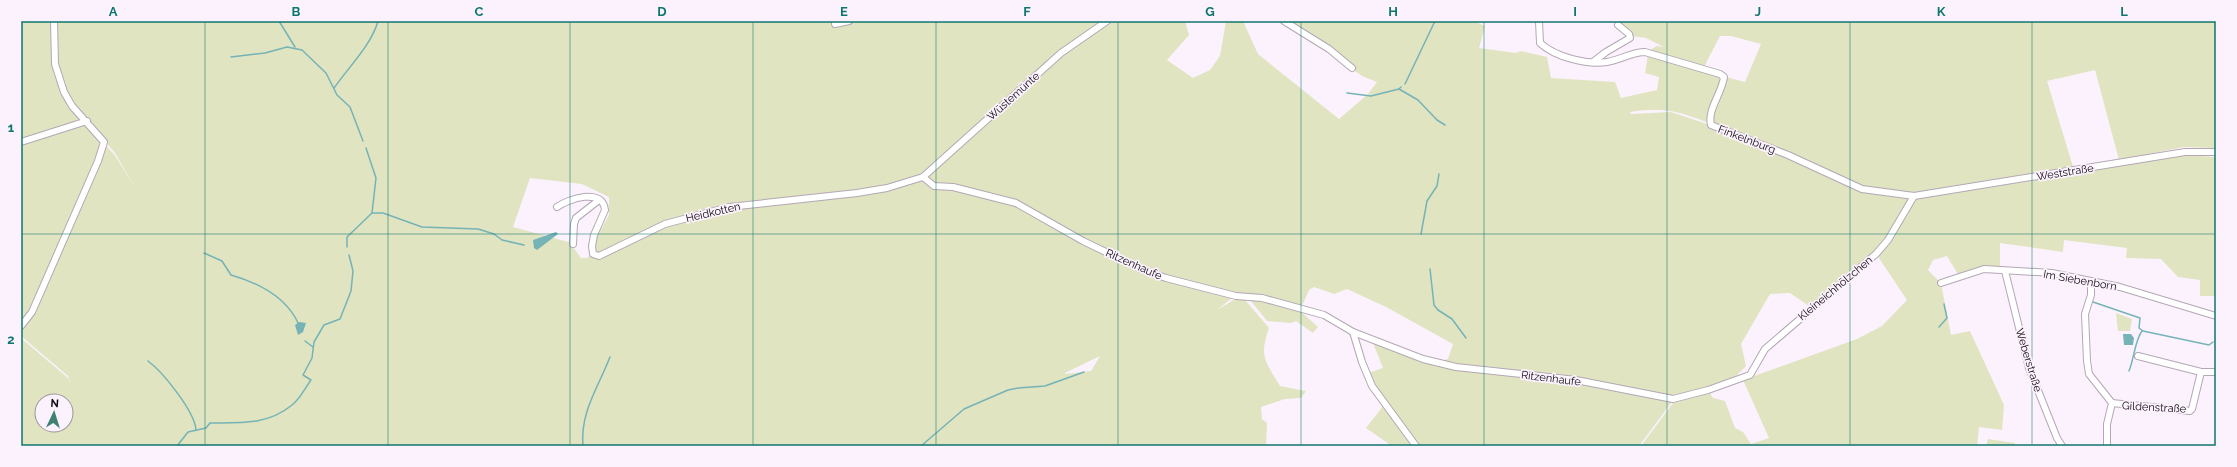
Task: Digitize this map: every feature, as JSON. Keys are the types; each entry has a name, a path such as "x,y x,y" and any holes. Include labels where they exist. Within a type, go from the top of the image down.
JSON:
{"street":[{"path":"21,326 32,312 98,161 104,142 87,121 72,106 64,92 55,64 54,21"},
{"name":"Wüstemünte","path":"923,177 1061,53 1107,21"},
{"path":"1284,21 1330,49 1352,68"},
{"name":"Finkelnburg","path":"1539,21 1540,44 1545,48 1564,56 1593,62 1607,62 1638,52 1645,52 1720,74 1724,77 1724,83 1712,112 1710,120 1711,125 1788,155 1862,189 1914,196"},
{"path":"835,24 846,22"},
{"path":"1593,62 1606,52 1630,38 1630,34 1618,25"},
{"path":"21,142 87,121"},
{"name":"Weststraße","path":"1914,196 2184,152 2216,152"},
{"name":"Heidkotten","path":"598,200 604,205 605,210 594,235 592,252 595,256 599,256 665,224 729,207 857,193 887,188 923,177"},
{"name":"Ritzenhaufe","path":"923,177 934,186 953,187 1016,203 1082,241 1143,270 1166,278 1236,296 1262,298 1324,315 1353,332 1393,349 1423,359 1456,367 1576,380 1673,399 1708,390 1750,375"},
{"name":"Kleineichhölzchen","path":"1750,375 1765,350 1876,254 1888,240 1914,196"},
{"path":"557,206 570,199 579,197 589,197 598,200"},
{"path":"573,244 574,224 576,218 598,200"},
{"name":"Im Siebenborn","path":"1941,282 1984,269 2052,273 2120,287 2216,316"},
{"name":"Weberstraße","path":"2005,270 2029,368 2057,438 2062,446"},
{"path":"2091,281 2091,295 2085,314 2087,361 2089,374 2112,403 2107,424 2107,446"},
{"path":"1353,332 1362,362 1372,386 1416,446"},
{"path":"2138,356 2201,372 2216,372"},
{"name":"Gildenstraße","path":"2112,403 2190,411 2192,409 2201,372"}],"green space":[{"path":"21,21 53,21 52,39 63,92 83,120 21,141"},
{"path":"56,21 1104,21 1007,100 921,174 890,187 920,181 1016,204 1143,272 1233,297 1217,310 1237,298 1245,300 1269,328 1264,346 1264,353 1267,364 1280,386 1306,391 1301,398 1285,399 1261,407 1262,419 1267,423 1266,446 21,446 21,338 68,378 71,385 68,376 21,336 21,327 33,312 104,144 114,154 134,186 115,153 74,106 65,92 56,64","holes":["530,178 582,184 609,197 609,215 592,246 595,255 591,254 587,258 581,258 573,247 572,243 513,227","1100,356 1091,371 1065,374 1065,373"]},
{"path":"1107,21 1185,21 1189,35 1167,60 1193,78 1210,70 1220,56 1226,21 1243,21 1258,54 1339,119 1368,94 1377,82 1362,76 1284,21 1473,21 1485,26 1479,48 1516,53 1521,51 1547,57 1551,78 1615,82 1621,98 1657,90 1659,77 1645,73 1648,54 1703,69 1722,78 1720,87 1706,122 1686,115 1669,111 1660,110 1630,112 1631,114 1671,112 1707,124 1710,129 1788,157 1861,190 1908,196 1909,201 1886,238 1875,252 1809,306 1790,293 1770,294 1741,344 1746,366 1736,376 1669,400 1671,403 1639,446 1418,446 1374,386 1368,373 1383,368 1373,343 1391,351 1419,360 1429,361 1448,359 1453,344 1386,307 1347,289 1334,294 1314,287 1309,290 1301,308 1165,276 1144,268 1084,238 1017,201 932,183 927,176 1041,70"},
{"path":"1618,21 2216,21 2216,148 2183,147 2119,160 2095,70 2047,81 2074,170 2185,155 2216,157 2216,296 2200,296 2200,280 2178,277 2161,259 2126,258 2127,248 2064,240 2063,252 2000,243 2000,270 1984,269 1959,276 1947,256 1933,260 1928,270 1941,283 1951,335 1970,331 2004,405 2002,430 1979,427 1977,446 1641,446 1673,403 1709,392 1713,398 1725,401 1735,428 1743,432 1751,444 1769,438 1743,380 1857,339 1882,326 1907,300 1877,255 1919,197 1914,193 1862,186 1713,125 1711,120 1726,77 1745,82 1761,44 1731,36 1720,36 1704,67 1648,51 1657,46 1664,47 1646,38 1631,36 1618,25"},
{"path":"87,122 102,143 97,161 31,311 21,323 21,144"},
{"path":"1254,299 1299,310 1318,327 1313,333 1296,321 1291,323 1267,321 1251,301"},
{"path":"2116,313 2132,319 2130,331 2118,331"},
{"path":"1384,405 1414,446 1387,446 1389,444 1366,428"},
{"path":"1988,439 2015,443 2015,446 1986,446"}],"water":[{"path":"556,232 558,234 537,250 534,248 533,240"},
{"path":"299,322 306,323 303,332 298,335 295,325"},
{"path":"2123,334 2131,334 2134,338 2133,345 2124,345"}],"waterway":[{"path":"279,21 295,47"},
{"path":"334,88 371,38 378,21"},
{"path":"1405,84 1435,21"},
{"path":"231,57 265,53 287,47 302,50 326,73 337,95 350,107 363,141"},
{"path":"1401,87 1399,89 1418,100 1437,120 1445,125"},
{"path":"1347,93 1371,96 1399,89"},
{"path":"347,247 347,237 372,213 376,178 366,148"},
{"path":"1421,234 1427,201 1437,186 1439,174"},
{"path":"372,213 383,213 422,227 478,229 494,234 502,240 524,245"},
{"path":"204,253 222,261 231,275 252,282 271,292 287,306 299,325"},
{"path":"177,446 188,432 206,428 210,423 253,422 283,412 298,400 311,380 303,375 312,358 314,342 324,325 340,319 351,291 353,271 349,255"},
{"path":"1430,269 1434,305 1438,310 1452,319 1466,338"},
{"path":"2093,302 2140,318 2139,328 2143,331 2209,345 2213,342"},
{"path":"1939,327 1947,318 1944,304"},
{"path":"2129,371 2138,339 2142,331"},
{"path":"305,341 313,347"},
{"path":"583,446 584,422 587,411 610,357"},
{"path":"148,361 170,383 184,403 190,413 196,430"},
{"path":"921,446 964,409 1008,390 1045,386 1084,372"},
{"path":"904,446 910,446"}]}
